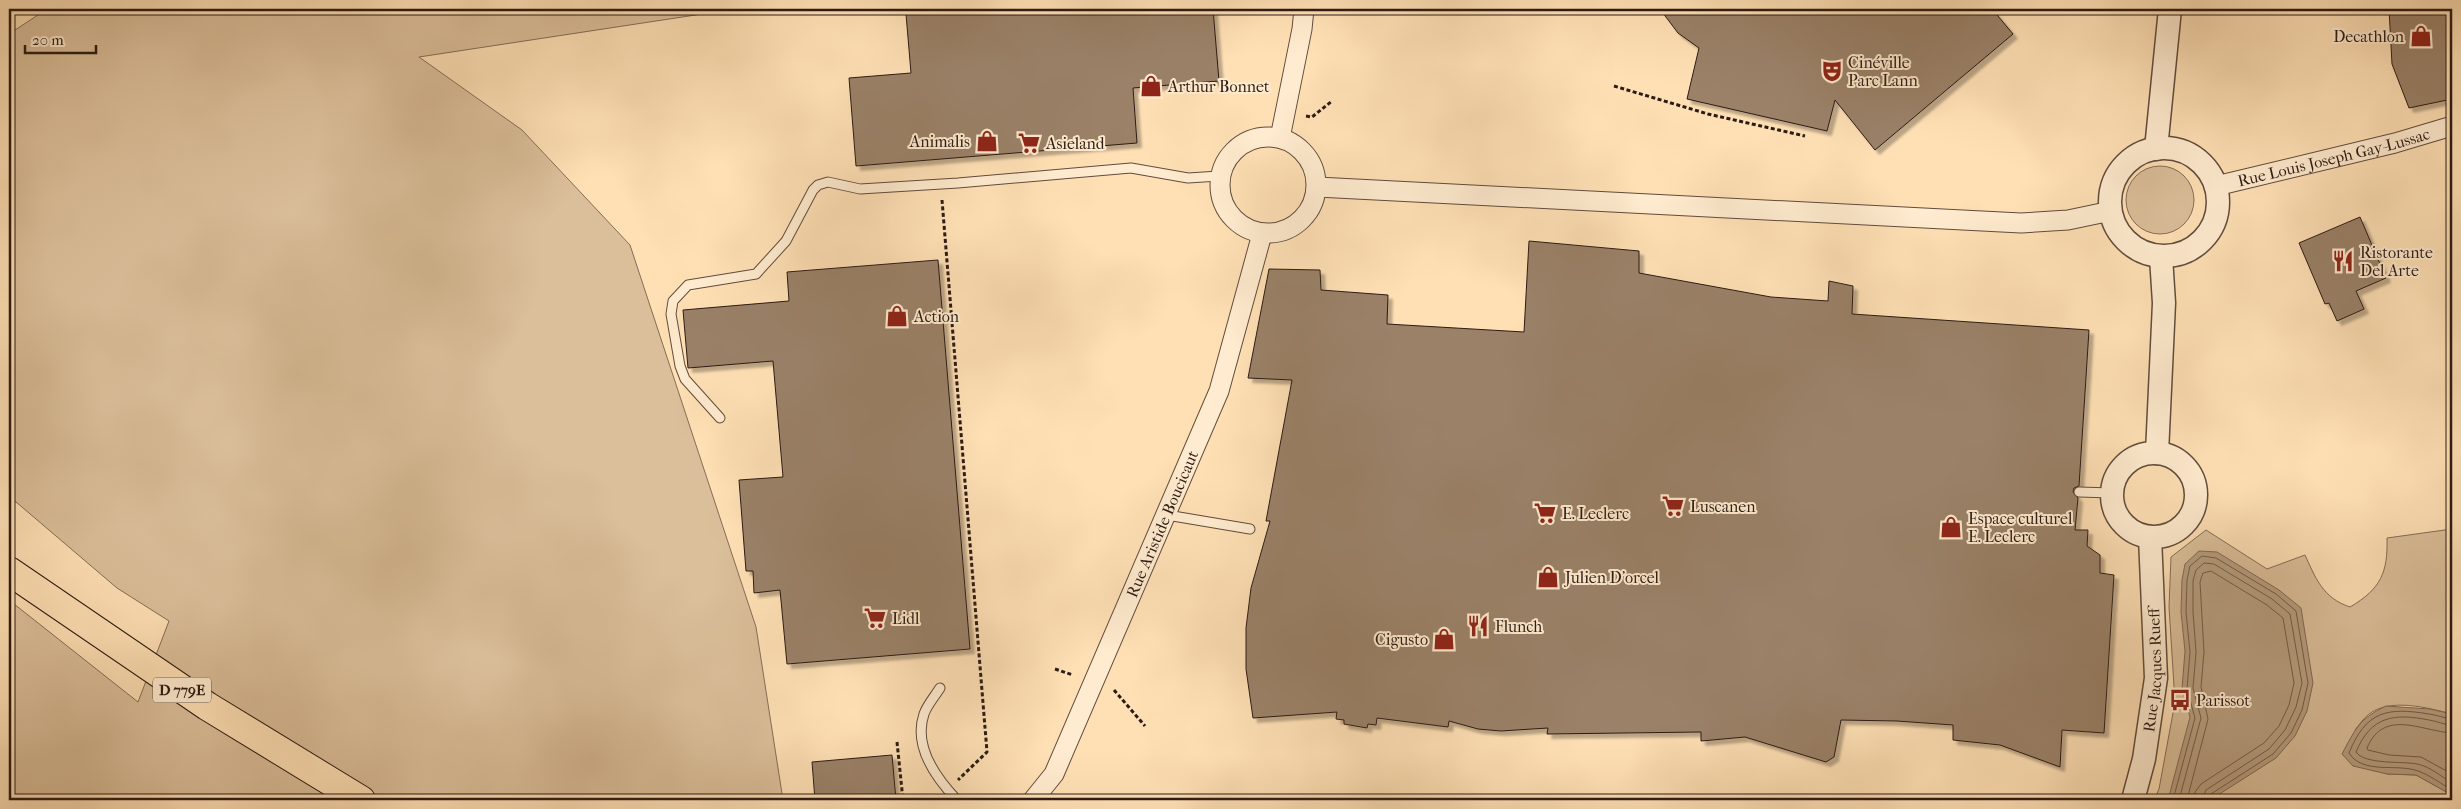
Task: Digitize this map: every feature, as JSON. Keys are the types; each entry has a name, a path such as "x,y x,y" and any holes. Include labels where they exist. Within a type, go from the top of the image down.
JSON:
{"main road":[{"name":"D 779E","path":"9,571 207,706 360,800"}],"street":[{"path":"1280,138 1302,29 1304,9"},
{"path":"2156,149 2170,9"},
{"name":"Rue Louis Joseph Gay-Lussac","path":"2216,186 2395,143 2452,126"},
{"path":"1261,137 1280,138 1296,145 1307,156 1314,172 1316,187 1311,207 1299,222 1282,230 1262,234 1244,227 1228,215 1220,196 1219,176 1228,157 1242,144 1261,137"},
{"path":"2156,149 2171,149 2186,153 2204,166 2216,186 2218,203 2216,220 2207,235 2194,247 2179,255 2161,256 2144,252 2128,243 2116,228 2111,211 2111,194 2116,178 2126,164 2140,154 2156,149"},
{"path":"1316,187 2011,223 2068,220 2111,211"},
{"name":"Rue Aristide Boucicaut","path":"1032,800 1054,774 1220,391 1262,234"},
{"path":"2157,452 2164,303 2161,256"},
{"path":"2157,452 2169,456 2185,467 2195,485 2196,498 2193,510 2186,522 2170,533 2150,537 2138,534 2118,518 2113,506 2112,493 2114,480 2126,464 2143,454 2157,452"},
{"name":"Rue Jacques Rueff","path":"2133,800 2144,759 2156,678 2150,537"}],"lane":[{"path":"720,418 685,379 680,366 671,314 673,301 679,292 688,285 756,274 786,241 813,190 818,185 828,182 860,188 941,184 1132,168 1188,178 1219,176"},
{"path":"2079,492 2112,493"},
{"path":"1166,515 1250,529"},
{"path":"940,688 924,714 920,737 930,765 947,791 957,800"}],"path":[{"path":"1614,86 1708,114 1806,136"},
{"path":"1285,115 1312,117 1332,101"},
{"path":"941,184 987,752 947,791"},
{"path":"1055,669 1069,674"},
{"path":"1114,690 1145,726"},
{"path":"897,742 903,800"}],"shaded area":[{"path":"47,9 735,9 419,57 522,130 630,245 756,627 783,800 9,800 9,600 138,702 169,621 117,588 9,496 9,34"},
{"path":"2153,166 2167,166 2179,171 2189,181 2194,193 2194,207 2189,219 2179,229 2167,234 2153,234 2141,229 2131,219 2126,207 2126,193 2131,181 2141,171"},
{"path":"2452,529 2452,714 2420,707 2387,706 2368,715 2355,730 2387,774 2416,775 2452,795 2452,800 2319,800 2301,796 2283,800 2154,800 2159,789 2175,702 2169,607 2171,557 2206,530 2267,569 2305,555 2317,580 2327,593 2350,607 2376,586 2384,570 2387,538"}],"water":[{"path":"2199,551 2217,552 2279,590 2301,608 2313,683 2307,711 2295,736 2276,758 2210,800 2168,800 2190,717 2182,689 2185,651 2181,612 2182,580 2185,564"},
{"path":"2386,706 2430,709 2452,714 2452,795 2416,775 2387,774 2353,766 2342,754 2359,725 2370,715"}],"building":[{"path":"983,9 1213,9 1219,81 1133,88 1137,143 856,166 849,78 911,73 906,14"},
{"name":"Cinéville Parc Lann","path":"1660,9 1992,9 2013,34 1875,150 1835,100 1827,131 1687,99 1699,48 1678,33"},
{"name":"Decathlon","path":"2389,9 2452,9 2452,99 2409,108 2392,64"},
{"name":"Ristorante Del Arte","path":"2360,217 2386,278 2356,291 2364,309 2337,321 2329,303 2325,304 2299,243"},
{"name":"Luscanen","path":"1529,241 1639,251 1639,273 1771,297 1828,301 1829,281 1853,286 1852,314 2089,330 2079,486 2074,488 2073,492 2078,498 2075,530 2088,530 2087,546 2100,555 2100,573 2114,575 2104,733 2062,730 2060,767 2000,745 1953,740 1953,725 1897,721 1841,720 1834,757 1826,762 1745,737 1701,741 1701,732 1547,734 1548,728 1501,731 1478,729 1449,721 1448,727 1377,718 1376,725 1368,724 1367,728 1344,724 1344,720 1336,719 1337,712 1253,718 1246,669 1246,628 1251,588 1270,521 1266,521 1292,380 1248,378 1269,269 1320,270 1321,290 1388,295 1387,324 1524,332"},
{"path":"938,260 970,649 787,664 780,590 754,593 753,571 746,571 739,480 783,477 773,361 688,368 683,310 789,301 787,272"},
{"path":"892,755 896,800 815,800 812,762"}],"place":[{"name":"Decathlon","path":"2421,36"},
{"name":"Cinéville Parc Lann","path":"1832,71"},
{"name":"Arthur Bonnet","path":"1151,86"},
{"name":"Animalis","path":"987,141"},
{"name":"Asieland","path":"1029,143"},
{"name":"Ristorante Del Arte","path":"2343,261"},
{"name":"Action","path":"897,316"},
{"name":"Luscanen","path":"1673,506"},
{"name":"E. Leclerc","path":"1545,513"},
{"name":"Espace culturel E. Leclerc","path":"1951,527"},
{"name":"Julien D'orcel","path":"1548,577"},
{"name":"Lidl","path":"875,618"},
{"name":"Flunch","path":"1478,626"},
{"name":"Cigusto","path":"1444,639"},
{"name":"Parissot","path":"2180,700"}]}
